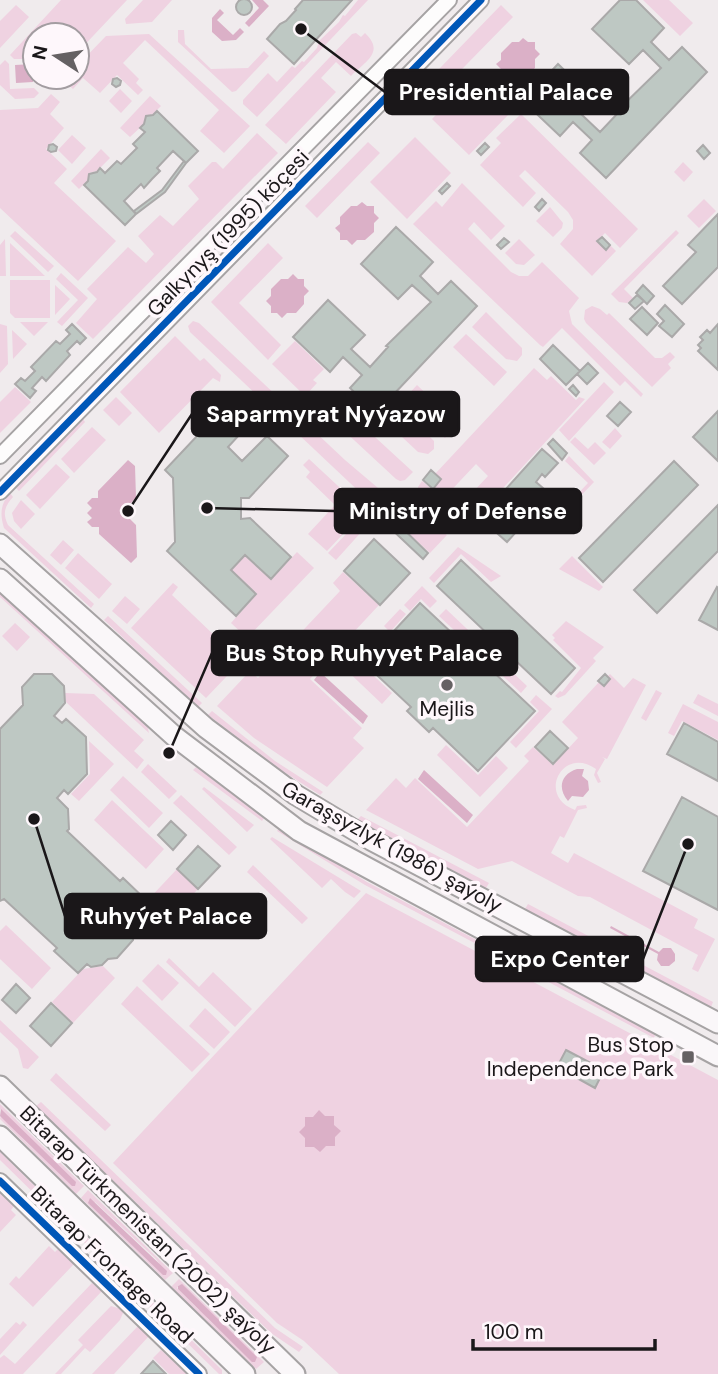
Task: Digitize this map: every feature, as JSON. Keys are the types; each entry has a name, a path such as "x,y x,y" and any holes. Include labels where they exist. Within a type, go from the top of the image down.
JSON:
{"main road":[{"name":"Garaşsyzlyk (1986) şaýoly","path":"0,544 195,719 296,795 371,840 718,1023"},
{"name":"Garaşsyzlyk (1986) şaýoly","path":"0,579 174,736 299,831 718,1056"},
{"path":"78,649 95,630"},
{"path":"174,736 195,719"},
{"path":"281,817 296,795"},
{"name":"Bitarap Türkmenistan (2002) şaýoly","path":"0,1086 295,1374"},
{"name":"Bitarap Türkmenistan (2002) şaýoly","path":"0,1136 245,1374"}],"street":[{"name":"Galkynyş (1995) köçesi","path":"0,456 449,0"},
{"name":"Galkynyş (1995) köçesi","path":"0,492 481,0"},
{"name":"Bitarap Frontage Road","path":"0,1181 199,1374"}],"shaded area":[{"path":"61,0 127,0 91,38 91,21 42,21"},
{"path":"143,0 172,0 152,22 126,24 125,19"},
{"path":"252,0 263,0 269,6 249,27 245,23 259,8"},
{"path":"358,0 368,0 257,117 243,104 243,100 268,73 277,82 292,66 295,68 304,62 317,48 319,41"},
{"path":"643,0 669,0 693,23 680,36"},
{"path":"16,5 29,17 21,21 21,26 0,48 0,21"},
{"path":"501,5 513,17 423,109 411,98"},
{"path":"220,9 224,13 217,20 233,35 240,28 244,32 236,40 222,41 212,32 212,18"},
{"path":"178,30 184,30 185,44 211,69 248,68 264,51 269,56 232,92 178,42"},
{"path":"356,33 361,37 365,33 371,40 371,56 351,76 336,62 321,78 336,92 286,144 265,125 352,34"},
{"path":"149,34 250,126 224,153 200,131 219,110 145,40 123,63 139,79 136,83 143,90 138,95 117,75 100,93 91,85 91,52 106,36"},
{"path":"523,38 528,42 535,42 535,49 540,54 535,59 535,68 526,76 518,76 513,81 508,76 501,76 501,69 496,64 501,60 501,53 512,42 519,42"},
{"path":"21,43 21,59 14,59 10,55"},
{"path":"5,60 9,64 10,89 39,93 34,98 15,99 0,85 0,65"},
{"path":"15,65 21,65 21,83 16,83"},
{"path":"478,72 515,108 469,155 432,119"},
{"path":"120,89 132,101 121,113 109,101"},
{"path":"51,94 60,102 50,114 64,128 46,149 67,169 54,183 116,241 78,281 0,208 0,110 38,108"},
{"path":"150,96 161,106 153,114 145,116 144,124 130,137 120,128"},
{"path":"521,114 638,229 620,248 605,233 597,241 606,250 610,245 616,251 592,276 560,244 573,229 573,220 568,212 525,170 519,176 536,193 523,207 480,165 501,143 496,138"},
{"path":"257,133 278,153 93,339 76,323 97,299 87,289 128,247 146,263 154,254 138,236 160,215 173,226 199,199 188,186 212,162 216,162 223,169"},
{"path":"72,135 86,148 72,164 58,150"},
{"path":"415,137 451,173 407,219 370,182"},
{"path":"368,142 380,153 317,218 305,206"},
{"path":"101,149 110,158 97,171 89,173 87,181 79,189 71,181"},
{"path":"683,162 693,172 684,182 674,172"},
{"path":"462,183 505,226 491,240 474,222 468,229 511,272 519,276 528,276 542,262 579,298 569,311 572,324 643,394 641,397 625,381 620,386 562,328 543,347 540,345 413,224 436,201 442,207"},
{"path":"704,199 716,211 699,228 687,216"},
{"path":"362,202 367,206 374,206 374,213 379,218 374,223 374,232 365,240 357,240 352,245 347,240 340,240 340,233 335,228 340,224 340,217 351,206"},
{"path":"550,207 563,223 553,237 536,221"},
{"path":"676,230 679,233 624,289 633,298 627,303 619,302 611,294"},
{"path":"15,231 54,266 48,272 10,236"},
{"path":"5,239 6,276 0,276 0,245"},
{"path":"519,239 535,255 524,265 516,264 505,253"},
{"path":"10,243 45,276 10,276"},
{"path":"268,243 283,258 239,303 281,345 268,360 211,302"},
{"path":"61,273 88,298 62,326 57,322 78,300 56,279"},
{"path":"293,274 298,279 304,279 304,286 309,291 304,296 304,304 296,313 287,313 282,318 277,313 271,313 271,306 266,301 271,296 271,289 281,279 288,279"},
{"path":"10,280 50,280 50,318 15,318 10,313"},
{"path":"55,285 70,299 55,315"},
{"path":"592,306 607,315 609,313 655,358 662,358 670,352 675,357 668,364 671,368 652,387 586,323 585,310"},
{"path":"486,312 522,348 522,355 517,361 506,359 472,327"},
{"path":"193,321 199,323 345,460 391,499 386,512 370,497 367,499 190,332 188,326"},
{"path":"20,322 48,322 34,336"},
{"path":"0,324 7,326 8,364 0,373"},
{"path":"12,330 27,344 13,359"},
{"path":"466,334 507,372 494,386 453,347"},
{"path":"175,336 200,361 204,358 221,375 220,382 213,378 159,433 120,392"},
{"path":"295,341 324,369 313,380 317,383 305,396 272,364"},
{"path":"534,368 547,380 551,376 576,400 579,397 585,399 470,524 455,511 488,476 476,464 443,499 430,503 419,495 418,487 422,481 433,490 441,480 435,474"},
{"path":"604,382 614,392 569,441 559,430"},
{"path":"417,385 458,424 445,438 404,399"},
{"path":"15,387 31,402 0,433 0,402"},
{"path":"116,397 132,413 119,426 103,410"},
{"path":"338,403 413,472 405,480 396,479 327,415"},
{"path":"398,406 434,441 434,449 428,454 418,452 384,420"},
{"path":"83,419 85,422 19,491 16,488"},
{"path":"92,427 106,440 74,473 61,459"},
{"path":"615,428 622,436 610,449 602,442"},
{"path":"575,437 588,449 595,442 606,453 594,465 570,442"},
{"path":"569,456 594,482 550,528 548,525 588,483 565,461"},
{"path":"309,459 365,511 327,551 308,534 335,505 306,477 310,472 303,465"},
{"path":"128,460 135,466 136,498 126,508 126,515 136,525 137,557 131,563 99,534 99,527 92,527 87,522 92,518 87,513 92,508 87,503 92,498 98,498 98,491"},
{"path":"56,464 70,477 40,509 26,495"},
{"path":"10,493 13,497 5,513 8,525 94,604 91,608 4,528 2,510"},
{"path":"21,500 35,514 21,529 14,521 12,513"},
{"path":"407,511 447,535 430,553 395,521"},
{"path":"366,513 369,516 368,525 336,560 328,553"},
{"path":"63,540 74,550 61,565 50,555"},
{"path":"458,547 501,576 491,582 461,554 434,583 429,578"},
{"path":"297,552 314,568 247,638 231,623 257,594 232,570 245,556 271,580"},
{"path":"78,553 112,584 99,599 65,568"},
{"path":"572,556 603,587 599,591 559,569"},
{"path":"343,572 379,605 310,679 362,728 353,738 364,748 327,787 254,738 217,706 250,671 258,678 340,591 333,583"},
{"path":"173,583 178,587 172,595 236,656 243,649 248,654 206,698 131,628"},
{"path":"422,586 437,601 430,608 421,599 410,611 404,605"},
{"path":"0,591 147,725 149,733 0,597"},
{"path":"125,596 140,609 127,624 112,611"},
{"path":"400,609 406,614 390,632 384,626"},
{"path":"446,609 527,686 521,693 439,616"},
{"path":"108,616 202,703 198,707 104,620"},
{"path":"566,621 604,647 593,658 596,661 565,695 558,698 555,696 562,692 581,668 553,640 555,638 552,635"},
{"path":"15,623 30,637 17,651 2,636"},
{"path":"366,636 376,646 360,663 392,693 382,704 340,664"},
{"path":"320,672 368,716 363,724 314,680"},
{"path":"610,674 624,688 633,678 646,685 607,759 602,757 605,759 597,773 601,782 598,783 594,775 596,769 584,763 573,763 558,775 557,794 563,803 575,810 577,806 586,805 587,808 578,810 564,838 560,836 551,853 568,863 574,853 698,919 694,928 715,939 698,972 692,969 698,955 590,897 578,896 512,861 478,869 366,810 396,778 406,788 415,778 467,827 529,761 524,756 533,747 553,765 578,738 562,722 599,682 604,686 611,679 608,676"},
{"path":"656,690 662,693 646,721 641,718"},
{"path":"65,693 94,694 144,740 134,751 144,760 137,769 66,702"},
{"path":"698,694 718,704 718,716 693,703"},
{"path":"536,695 552,709 516,748 510,742 539,711 530,702"},
{"path":"683,704 718,722 718,740 682,721 674,736 668,733"},
{"path":"212,711 275,761 323,792 320,795 273,765 208,715"},
{"path":"89,741 114,764 79,801 71,794 90,774"},
{"path":"446,745 478,775 496,756 508,768 480,797 437,755"},
{"path":"148,764 177,791 169,799 141,772"},
{"path":"196,767 264,818 262,821 193,770"},
{"path":"584,769 582,776 588,781 589,790 583,797 572,796 568,801 562,782 567,774"},
{"path":"424,770 473,815 467,823 418,779"},
{"path":"123,776 163,813 149,828 110,790"},
{"path":"204,787 254,825 247,832 202,789"},
{"path":"181,795 237,847 229,855 173,803"},
{"path":"112,800 164,849 146,869 94,820"},
{"path":"361,816 489,883 486,888 357,820"},
{"path":"279,828 367,882 486,945 484,948 365,885 277,831"},
{"path":"272,837 361,891 354,898 331,879 322,888 270,839"},
{"path":"253,865 308,918 302,924 247,872"},
{"path":"177,869 198,889 155,935 143,924 146,902"},
{"path":"366,893 718,1080 718,1374 339,1374 304,1341 277,1323 113,1163"},
{"path":"528,904 713,1002 711,1007 525,909"},
{"path":"6,925 51,968 32,989 0,959 0,931"},
{"path":"611,926 659,952 663,948 671,948 675,961 669,966 661,966 657,960 658,954 610,928"},
{"path":"494,949 645,1029 655,1035 654,1038 492,952"},
{"path":"169,958 199,987 213,972 252,1009 235,1027 166,962"},
{"path":"158,964 179,983 162,1001 142,981"},
{"path":"103,966 115,978 73,1023 52,1002 83,969"},
{"path":"137,986 210,1054 192,1072 121,1004"},
{"path":"205,1008 230,1032 214,1049 189,1026"},
{"path":"0,1020 39,1057 28,1069 23,1068 18,1049 0,1032"},
{"path":"56,1073 111,1125 105,1131 50,1080"},
{"path":"41,1102 275,1328 303,1347 299,1352 271,1333 36,1106"},
{"path":"0,1104 84,1186 76,1194 0,1119 1,1115 27,1143 70,1182 72,1180 0,1109"},
{"path":"1,1109 76,1182 75,1186 0,1116"},
{"path":"319,1110 325,1116 334,1116 334,1125 341,1131 335,1137 335,1146 326,1146 320,1152 314,1147 305,1147 305,1138 299,1132 305,1126 305,1117 313,1117"},
{"path":"0,1152 55,1206 51,1210 0,1160"},
{"path":"88,1190 173,1273 165,1280 81,1198","holes":["95,1202 156,1259 163,1269 161,1271 92,1205"]},
{"path":"0,1193 14,1206 11,1210 16,1215 0,1232"},
{"path":"90,1198 167,1271 166,1275 88,1203"},
{"path":"58,1209 222,1370 222,1374 54,1213"},
{"path":"50,1217 206,1370 48,1219"},
{"path":"49,1246 55,1252 59,1248 74,1264 33,1307 9,1284 16,1276 19,1279"},
{"path":"179,1279 264,1362 256,1369 171,1287","holes":["182,1285 253,1355 250,1358 177,1288"]},
{"path":"92,1283 102,1291 23,1374 0,1374 0,1358 4,1355 15,1364"},
{"path":"182,1284 257,1357 255,1362 178,1289"},
{"path":"111,1306 121,1309 123,1313 120,1320 90,1352 85,1348 61,1374 55,1374 83,1345 78,1340"},
{"path":"23,1321 27,1325 0,1355 0,1339 16,1322 20,1325"},
{"path":"138,1326 149,1336 114,1374 92,1374"},
{"path":"161,1350 187,1374 169,1374 153,1358"}],"building":[{"path":"244,-1 250,1 250,13 244,15 238,13 236,7 238,1"},
{"path":"303,0 352,0 294,64 267,39"},
{"path":"620,0 636,0 664,28 651,42 669,60 682,47 707,72 606,178 580,153 592,140 573,122 560,136 523,101 558,64 595,100 581,114 600,132 617,111 661,68 643,50 629,64 592,29"},
{"path":"113,79 121,81 116,87 112,84"},
{"path":"157,111 198,151 186,163 173,151 157,168 160,171 144,188 141,184 124,201 136,214 125,225 84,185 89,174 100,168 105,173 117,161 121,164 137,148 133,144 145,132 140,128 146,116"},
{"path":"485,143 489,147 481,155 477,151"},
{"path":"49,145 57,147 56,151 51,152 48,150"},
{"path":"703,145 710,153 704,159 697,151"},
{"path":"184,161 186,163 165,192 136,214 134,211 162,190"},
{"path":"447,183 450,186 442,194 439,191"},
{"path":"542,199 546,203 539,211 535,207"},
{"path":"718,214 718,267 682,304 663,286 696,252 688,245"},
{"path":"396,227 433,262 420,276 438,294 451,281 477,306 376,413 350,388 362,375 343,357 330,372 293,337 328,300 365,335 351,349 370,367 388,347 386,346 431,302 412,285 398,299 361,264"},
{"path":"602,237 610,245 606,250 597,241"},
{"path":"504,238 509,242 501,249 497,245"},
{"path":"643,285 654,296 647,304 636,293"},
{"path":"637,295 644,301 635,309 629,303"},
{"path":"665,305 684,324 672,337 659,326 664,321 657,314"},
{"path":"642,307 658,323 647,335 630,319"},
{"path":"72,324 86,338 80,344 77,341 67,351 70,355 46,381 42,377 32,388 36,391 30,398 15,384 21,378 25,381 35,371 31,367 56,341 60,344 70,334 66,330"},
{"path":"718,324 718,370 698,351 701,348 698,345 703,340 700,337 707,330 710,333"},
{"path":"553,345 580,371 566,385 540,359"},
{"path":"588,363 598,373 587,384 577,374"},
{"path":"573,385 579,392 576,396 569,389"},
{"path":"230,401 252,421 228,447 242,461 267,436 288,456 249,498 241,498 241,519 250,518 291,557 271,579 245,555 231,570 256,594 236,616 167,551 175,542 173,478 165,470"},
{"path":"620,402 631,412 618,426 607,416"},
{"path":"718,411 718,461 693,437"},
{"path":"553,439 567,453 562,460 548,444"},
{"path":"542,449 558,463 545,477 542,474 536,482 550,494 507,542 480,518"},
{"path":"674,461 698,485 603,582 579,558"},
{"path":"431,470 441,479 433,489 423,480"},
{"path":"718,505 718,551 657,613 634,590"},
{"path":"393,519 428,553 423,559 387,525"},
{"path":"374,539 410,573 380,605 344,571"},
{"path":"461,560 575,668 551,694 437,586"},
{"path":"718,588 718,630 699,620"},
{"name":"Mejlis","path":"420,603 535,711 478,771 433,728 429,732 407,711 411,707 364,663"},
{"path":"34,674 52,674 64,686 65,703 54,716 62,723 66,719 86,737 87,774 68,794 64,790 57,798 68,809 67,831 120,881 123,878 146,900 137,910 141,913 140,925 134,932 133,940 117,958 108,959 102,965 91,967 87,964 78,973 54,951 57,948 4,899 0,901 0,729 23,705 22,687"},
{"path":"605,674 610,679 604,686 598,681"},
{"path":"684,723 718,742 718,781 667,754"},
{"path":"550,731 568,748 553,764 535,747"},
{"path":"682,797 718,817 718,910 643,871"},
{"path":"171,821 186,835 173,850 158,835"},
{"path":"198,846 220,866 198,889 177,869"},
{"path":"16,984 30,998 16,1013 2,1000"},
{"path":"51,1003 72,1023 51,1046 30,1026"},
{"path":"566,1050 604,1070 595,1088 557,1067"},
{"path":"153,1361 166,1374 141,1374"}],"cycle path":[{"path":"0,492 481,0"},
{"path":"0,1181 199,1374"}],"place":[{"name":"Presidential Palace","path":"301,29"},
{"name":"Ministry of Defense","path":"207,508"},
{"name":"Saparmyrat Nyýazow","path":"128,511"},
{"name":"Mejlis","path":"447,685"},
{"name":"Bus Stop Ruhyyet Palace","path":"169,753"},
{"name":"Ruhyýet Palace","path":"34,819"},
{"name":"Expo Center","path":"688,844"},
{"name":"Bus Stop Independence Park","path":"688,1057"}]}
